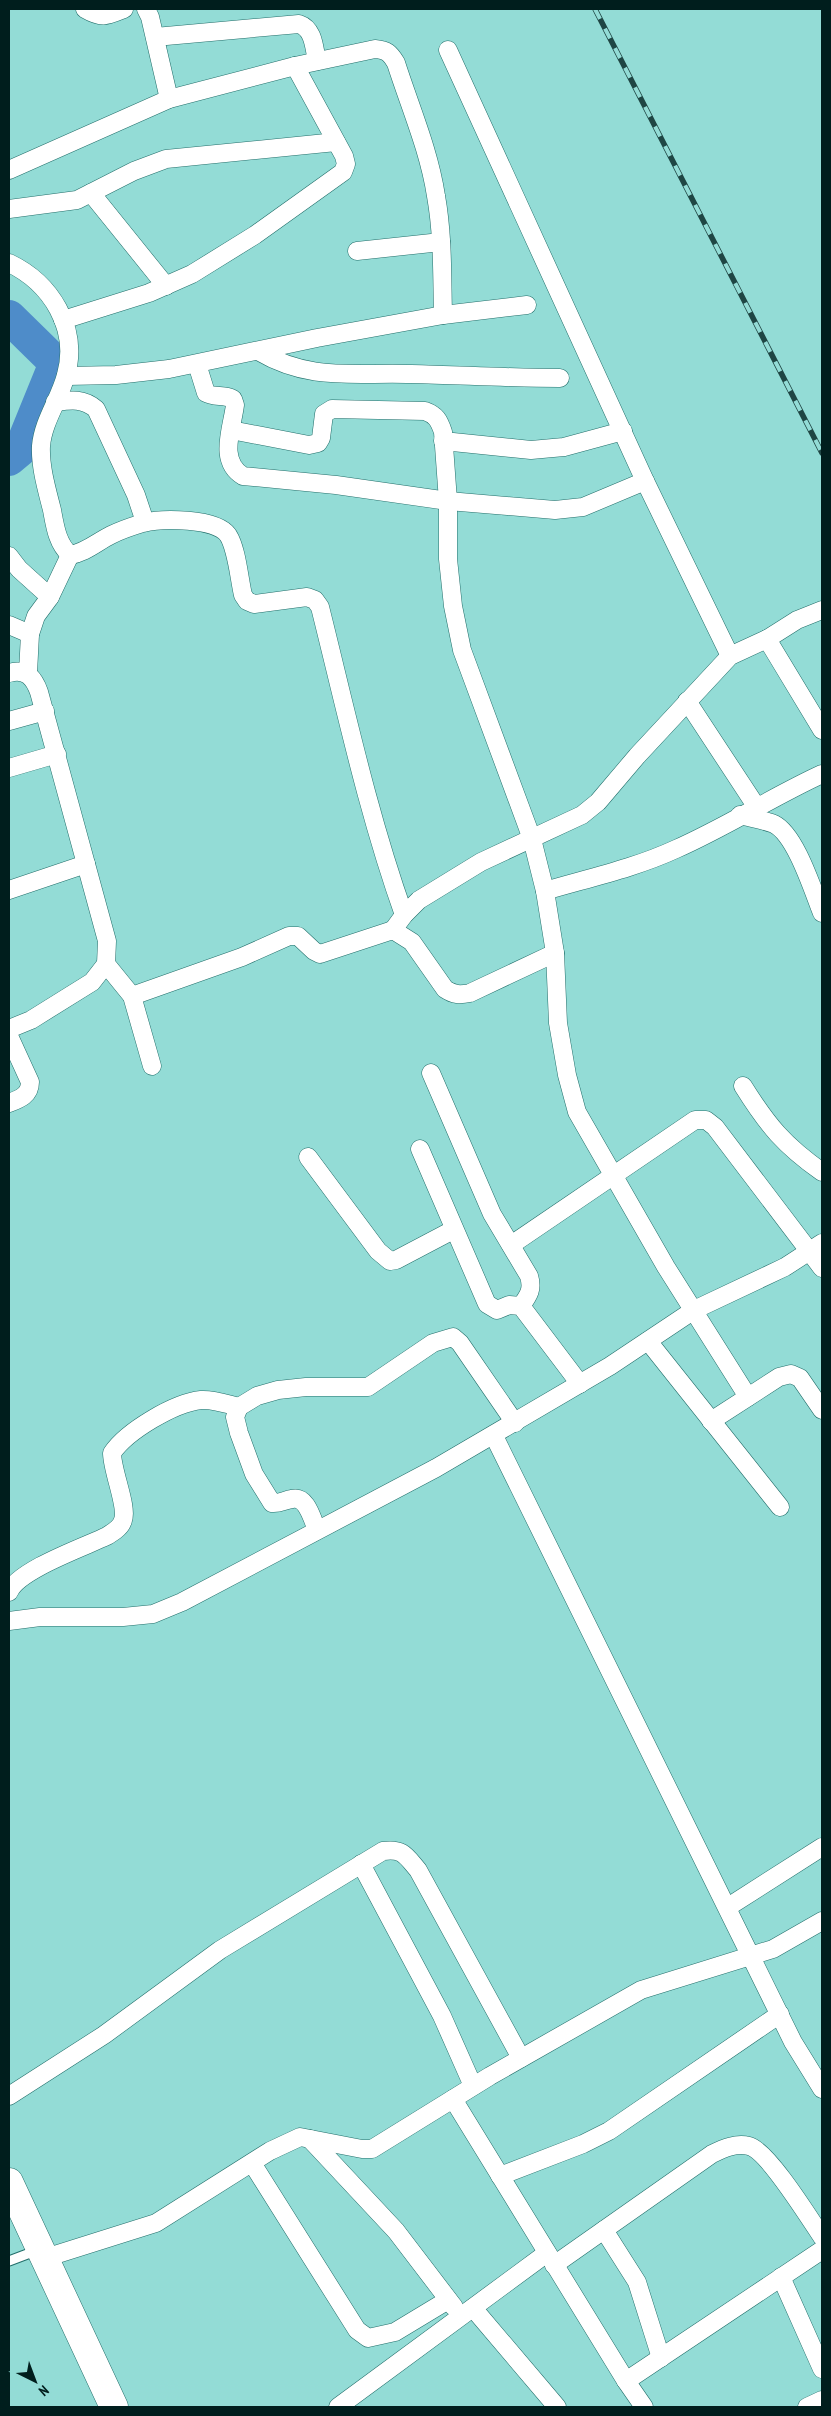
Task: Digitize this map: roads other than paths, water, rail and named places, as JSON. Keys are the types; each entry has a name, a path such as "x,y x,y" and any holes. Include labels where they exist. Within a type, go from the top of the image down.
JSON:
{"highway":[{"path":"9,2182 114,2407"}],"street":[{"path":"85,9 96,16 107,16 124,9"},
{"path":"146,9 155,37 169,99"},
{"path":"155,37 299,24 306,27 310,33 318,61"},
{"path":"9,170 169,99 318,61 375,49 390,52 396,64 427,155 436,196 441,242 444,315"},
{"path":"448,50 645,480 730,656"},
{"path":"63,320 166,286 192,274 226,253 343,172 346,164 295,66"},
{"path":"9,209 77,200 134,171 166,159 336,142"},
{"path":"91,193 166,286"},
{"path":"357,251 441,242"},
{"path":"9,263 32,275 53,300 63,320 68,338 70,358 66,376 55,402 41,446 44,472 57,536 63,549 70,555 78,554 112,535 145,522 172,520 209,523 220,528 228,535 243,595 247,601 254,604 307,597 315,600 320,608 364,786 384,857 404,915"},
{"path":"66,376 116,375 197,364 444,315 527,305"},
{"path":"258,351 278,363 324,374 560,378"},
{"path":"197,364 206,393 211,396 227,396 233,399 235,405 227,456 234,471 243,476 336,485 448,502 555,510 583,507 645,480"},
{"path":"55,402 75,400 88,402 96,408 136,495 145,522"},
{"path":"231,430 314,445 321,438 324,414 332,409 425,411 434,414 440,421 448,502 448,559 453,606 462,650 532,839 545,891 555,953 558,1023 569,1084 577,1112 666,1267 748,1397"},
{"path":"443,441 531,450 564,447 623,431"},
{"path":"9,1029 31,1020 92,982 106,964 107,941 57,754 35,682 28,673 30,634 36,616 50,597 70,555"},
{"path":"9,556 19,570 50,597"},
{"path":"132,996 242,957 290,936 298,936 320,954 393,930 404,915 419,900 481,862 582,815 598,802 687,700 730,656 767,639 797,620 822,610"},
{"path":"9,625 30,634"},
{"path":"767,639 822,730"},
{"path":"9,673 15,671 28,673"},
{"path":"687,700 756,806"},
{"path":"9,721 45,711"},
{"path":"9,768 57,754"},
{"path":"545,891 649,861 678,849 756,806 822,774"},
{"path":"740,815 775,825 784,832 792,844 822,913"},
{"path":"9,890 86,864"},
{"path":"393,930 412,942 445,989 452,994 470,993 555,953"},
{"path":"106,964 132,996 152,1066"},
{"path":"9,1036 30,1082 30,1090 26,1095 9,1103"},
{"path":"431,1073 476,1181 492,1214 532,1285 521,1306"},
{"path":"743,1086 764,1120 780,1139 795,1153 822,1172"},
{"path":"511,1245 696,1120 706,1120 715,1127 817,1247 822,1268"},
{"path":"420,1149 453,1230 487,1304 497,1310 509,1305 521,1306 580,1384"},
{"path":"308,1157 378,1251 390,1261 396,1260 453,1230"},
{"path":"9,1621 40,1617 123,1617 153,1614 182,1602 494,1436 580,1384 694,1310 817,1247"},
{"path":"317,1530 304,1502 300,1498 277,1504 268,1499 254,1474 238,1433 235,1417 239,1407 257,1396 278,1390 306,1387 368,1387 432,1343 452,1337 460,1343 515,1423"},
{"path":"648,1341 780,1507"},
{"path":"712,1421 779,1377 791,1374 800,1378 822,1410"},
{"path":"10,1586 25,1574 107,1536 119,1528 124,1519 124,1510 112,1466 112,1453 123,1440 186,1402 204,1400 239,1407"},
{"path":"494,1436 752,1955 793,2042 822,2089"},
{"path":"728,1907 822,1848"},
{"path":"9,2096 104,2035 220,1950 383,1851 396,1849 412,1863 521,2058"},
{"path":"361,1864 442,2016 473,2086"},
{"path":"43,2253 156,2223 288,2141 300,2137 362,2149 372,2149 473,2086 641,1990 773,1949 822,1921"},
{"path":"500,2176 582,2144 609,2131 780,2014"},
{"path":"453,2099 550,2259 644,2407"},
{"path":"310,2139 396,2231 448,2300 467,2312 557,2407"},
{"path":"338,2407 467,2312 550,2259 604,2230 712,2154 730,2146 752,2146 766,2158 822,2237"},
{"path":"252,2163 357,2330 368,2338 394,2332 448,2300"},
{"path":"604,2230 637,2282 660,2358"},
{"path":"626,2381 822,2250"},
{"path":"781,2278 822,2369"},
{"path":"807,2407 822,2400"}],"lane":[{"path":"9,2261 43,2253"}],"waterway":[{"path":"9,317 56,363 21,449 9,459"}],"railway":[{"path":"595,9 822,453"}]}
